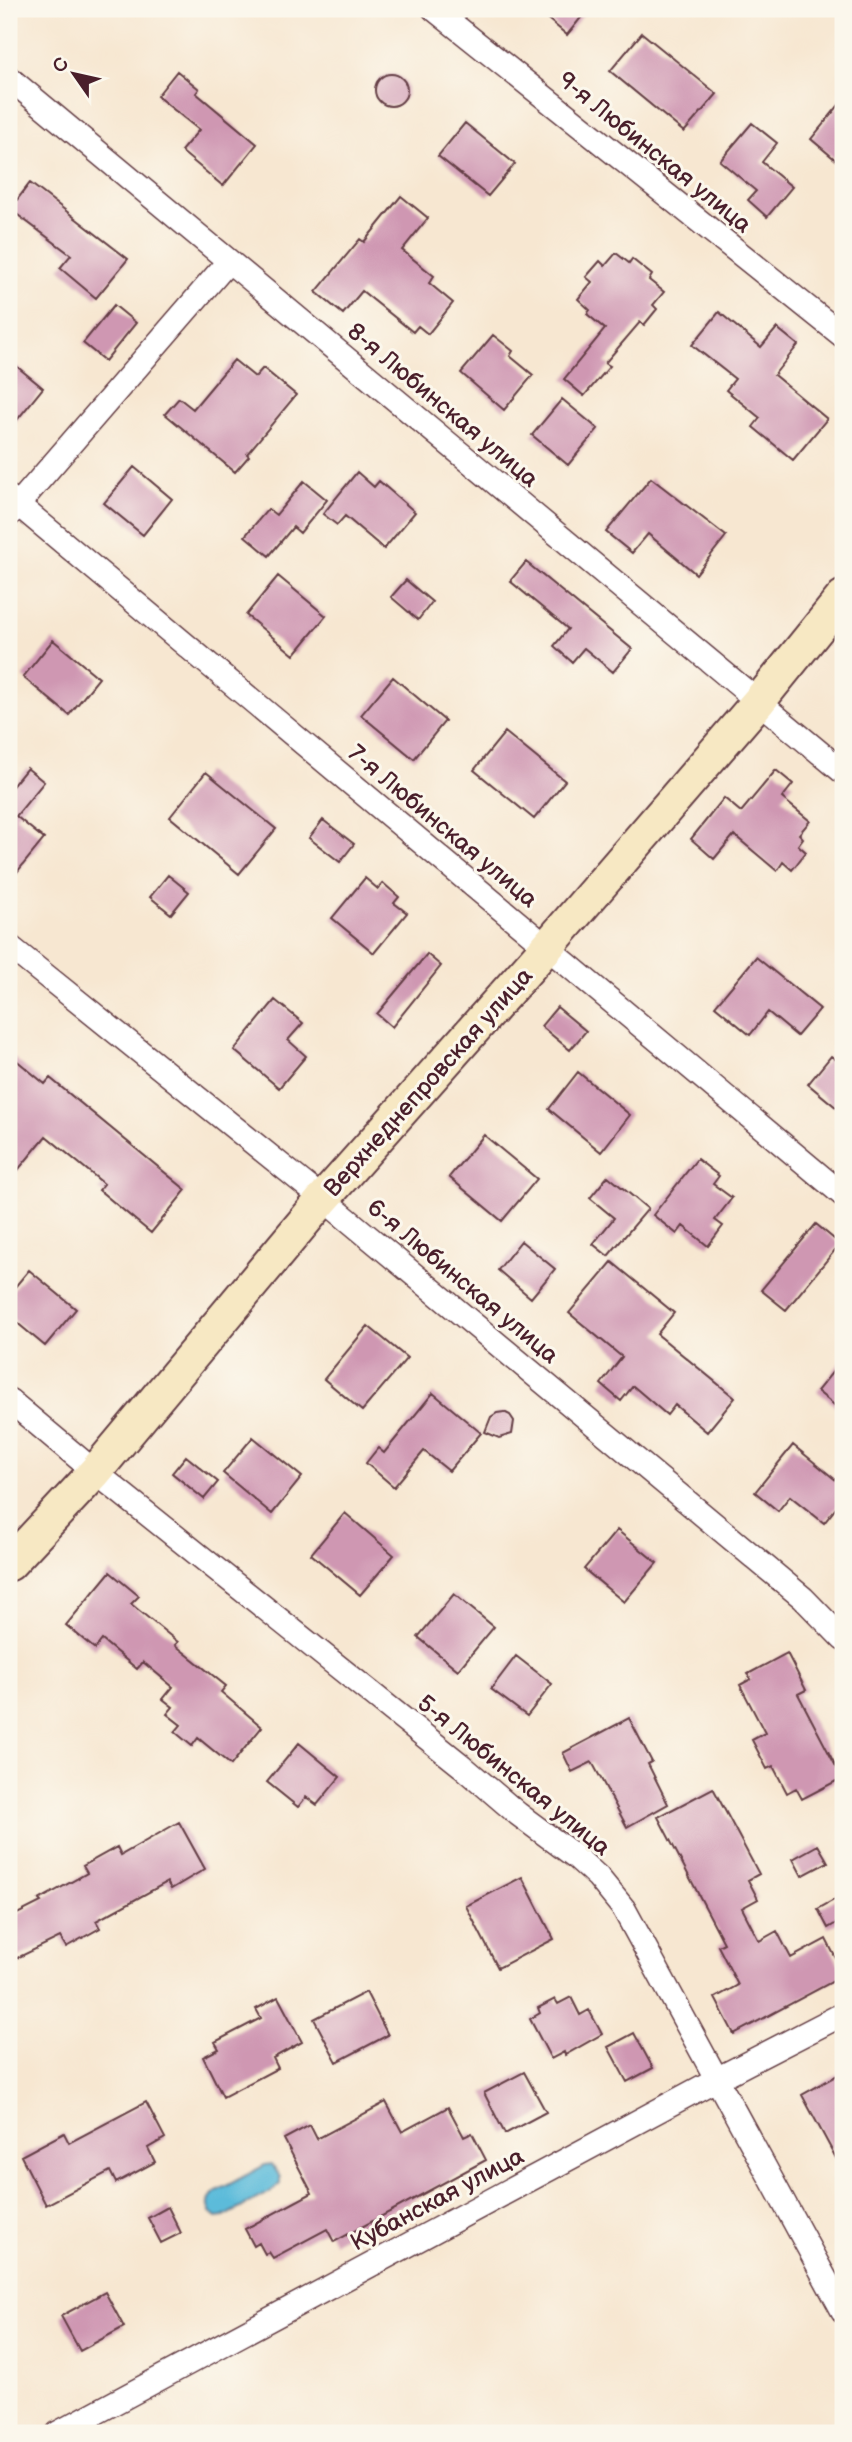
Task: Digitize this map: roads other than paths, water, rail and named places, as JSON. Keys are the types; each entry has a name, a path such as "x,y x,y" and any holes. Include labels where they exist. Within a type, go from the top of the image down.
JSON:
{"street":[{"name":"9-я Любинская улица","path":"434,9 843,336"},
{"name":"8-я Любинская улица","path":"9,78 843,772"},
{"path":"12,506 228,262"},
{"name":"7-я Любинская улица","path":"12,506 843,1195"},
{"name":"Верхнеднепровская улица","path":"9,1563 94,1472 323,1199 546,948 759,701 843,597"},
{"name":"6-я Любинская улица","path":"9,946 323,1199 803,1598 843,1639"},
{"name":"5-я Любинская улица","path":"9,1400 94,1472 598,1877 624,1909 843,2311"},
{"name":"Кубанская улица","path":"58,2433 843,2014"}],"water":[{"path":"272,2164 280,2177 280,2184 275,2189 224,2217 217,2218 214,2215 209,2203 215,2192 265,2165"}]}
